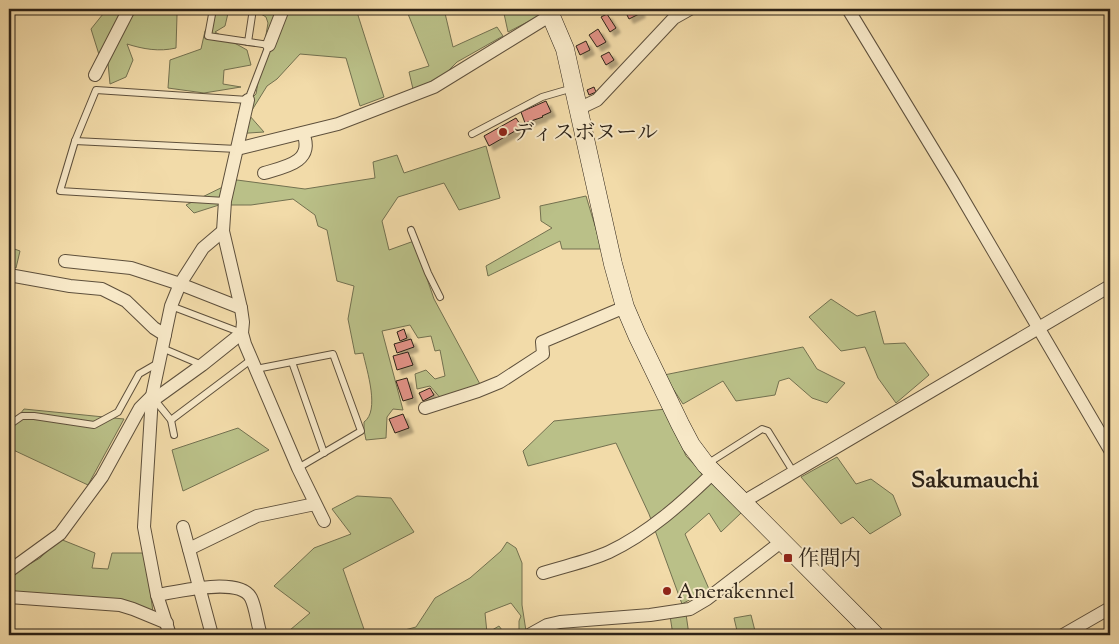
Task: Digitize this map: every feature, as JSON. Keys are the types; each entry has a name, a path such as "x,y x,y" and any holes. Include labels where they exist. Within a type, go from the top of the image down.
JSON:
{"main road":[{"path":"550,12 565,49 613,264 625,307 680,424 691,445 710,469 874,635"}],"street":[{"path":"95,75 129,9"},
{"path":"269,45 283,9"},
{"path":"578,109 597,100 674,18 690,9"},
{"path":"848,9 1110,450"},
{"path":"237,149 338,124 434,87 550,12"},
{"path":"248,100 224,201 223,230 241,308 242,333 298,468 324,521"},
{"path":"264,173 294,165 304,151 306,139 303,132"},
{"path":"168,629 157,595 144,527 153,399 171,306 180,284 203,248 223,230"},
{"path":"65,260 131,268 180,284 241,308"},
{"path":"9,275 70,286 102,289 126,302 154,328 165,335"},
{"path":"743,502 1110,286"},
{"path":"426,408 500,382 543,354 542,342 625,307"},
{"path":"9,572 60,534 102,477 140,408 242,333"},
{"path":"543,573 607,552 630,541 685,500 710,469"},
{"path":"189,548 257,516 316,504"},
{"path":"183,527 212,635"},
{"path":"529,635 547,625 560,622 650,616 690,609 781,542"},
{"path":"157,595 220,586 247,594 251,598 260,635"},
{"path":"9,597 120,606 133,609 168,629"},
{"path":"1063,635 1110,608"}],"lane":[{"path":"212,9 208,36 269,45 248,100 96,90 75,141 60,191 224,201"},
{"path":"248,42 254,9"},
{"path":"472,134 542,98 574,87"},
{"path":"75,141 237,149"},
{"path":"411,230 440,297"},
{"path":"171,306 242,333"},
{"path":"162,348 202,364"},
{"path":"171,420 254,364 292,362 332,354 360,431 298,468"},
{"path":"292,362 324,453"},
{"path":"9,428 12,423 22,416 94,425 118,412 139,374 159,363"},
{"path":"153,399 171,420 174,435"},
{"path":"710,469 762,429 768,431 794,473"}],"green space":[{"path":"107,9 182,9 177,15 176,48 163,50 127,44 133,60 126,77 110,84 108,63 101,61 91,29"},
{"path":"212,9 229,9 225,26 215,32 247,50 251,65 224,70 223,84 241,87 204,93 168,88 170,60 201,49 205,31 213,19"},
{"path":"256,9 356,9 384,97 360,106 346,58 300,54 277,79 267,86 249,115 264,132 234,134 239,111 256,94 268,23 266,17 256,11"},
{"path":"406,9 444,9 453,47 497,27 503,36 457,62 442,77 413,89 409,72 429,66"},
{"path":"503,9 536,9 539,16 508,32"},
{"path":"486,146 500,198 459,210 444,183 398,197 382,221 389,250 414,241 434,299 481,386 442,400 430,386 417,389 415,374 426,370 435,379 445,376 440,350 435,351 431,336 418,338 410,325 382,331 403,410 393,409 387,417 386,438 366,440 364,422 369,417 372,400 363,353 355,354 348,319 354,286 337,281 327,230 318,226 315,215 293,199 251,205 219,205 194,213 186,205 237,180 305,189 375,178 373,162 397,155 404,173"},
{"path":"586,196 602,249 562,249 560,241 488,276 486,266 552,228 541,221 540,206"},
{"path":"9,247 20,251 16,268 9,267"},
{"path":"831,299 857,316 875,311 884,344 905,343 929,375 896,403 878,378 865,347 841,351 809,317"},
{"path":"803,347 817,369 845,383 827,403 812,398 789,378 779,381 775,395 736,401 723,381 683,404 664,375"},
{"path":"24,409 124,419 88,485 9,448 9,428"},
{"path":"666,409 686,456 741,513 721,532 709,513 685,534 709,589 682,604 649,514 616,443 528,466 523,451 554,421"},
{"path":"238,428 269,450 183,491 172,450"},
{"path":"837,457 856,484 871,479 893,495 901,515 870,534 853,517 841,524 801,477"},
{"path":"357,496 391,498 414,532 343,569 366,635 291,635 290,630 310,613 274,586 314,548 351,534 332,509"},
{"path":"60,539 95,553 92,568 108,569 112,553 145,553 153,612 9,591 9,576 40,558"},
{"path":"507,542 516,548 522,563 522,605 526,631 519,634 521,616 511,603 485,613 487,633 499,626 502,630 500,635 386,635 416,627 435,598 470,578 501,551"},
{"path":"686,614 689,635 673,635 670,616"},
{"path":"751,615 756,635 738,635 734,618"}],"building":[{"path":"624,9 639,9 641,13 629,19"},
{"path":"607,14 616,28 610,32 601,17"},
{"path":"598,29 606,42 597,47 589,35"},
{"path":"586,41 590,50 580,55 576,46"},
{"path":"609,52 614,60 606,65 601,56"},
{"path":"594,87 596,92 589,95 587,90"},
{"path":"546,101 551,112 525,123 521,112"},
{"name":"ディスボヌール","path":"516,118 522,127 489,146 484,136"},
{"path":"404,329 407,338 400,341 397,332"},
{"path":"411,339 414,347 397,353 394,344"},
{"path":"408,352 413,365 397,370 393,356"},
{"path":"407,378 413,398 403,401 396,381"},
{"path":"430,388 434,395 423,401 419,393"},
{"path":"403,414 409,428 395,433 389,419"}],"place":[{"name":"ディスボヌール","path":"503,132"},
{"name":"作間内","path":"788,558"},
{"name":"Anerakennel","path":"667,591"}],"district":[{"name":"Sakumauchi","path":"975,479"}]}
